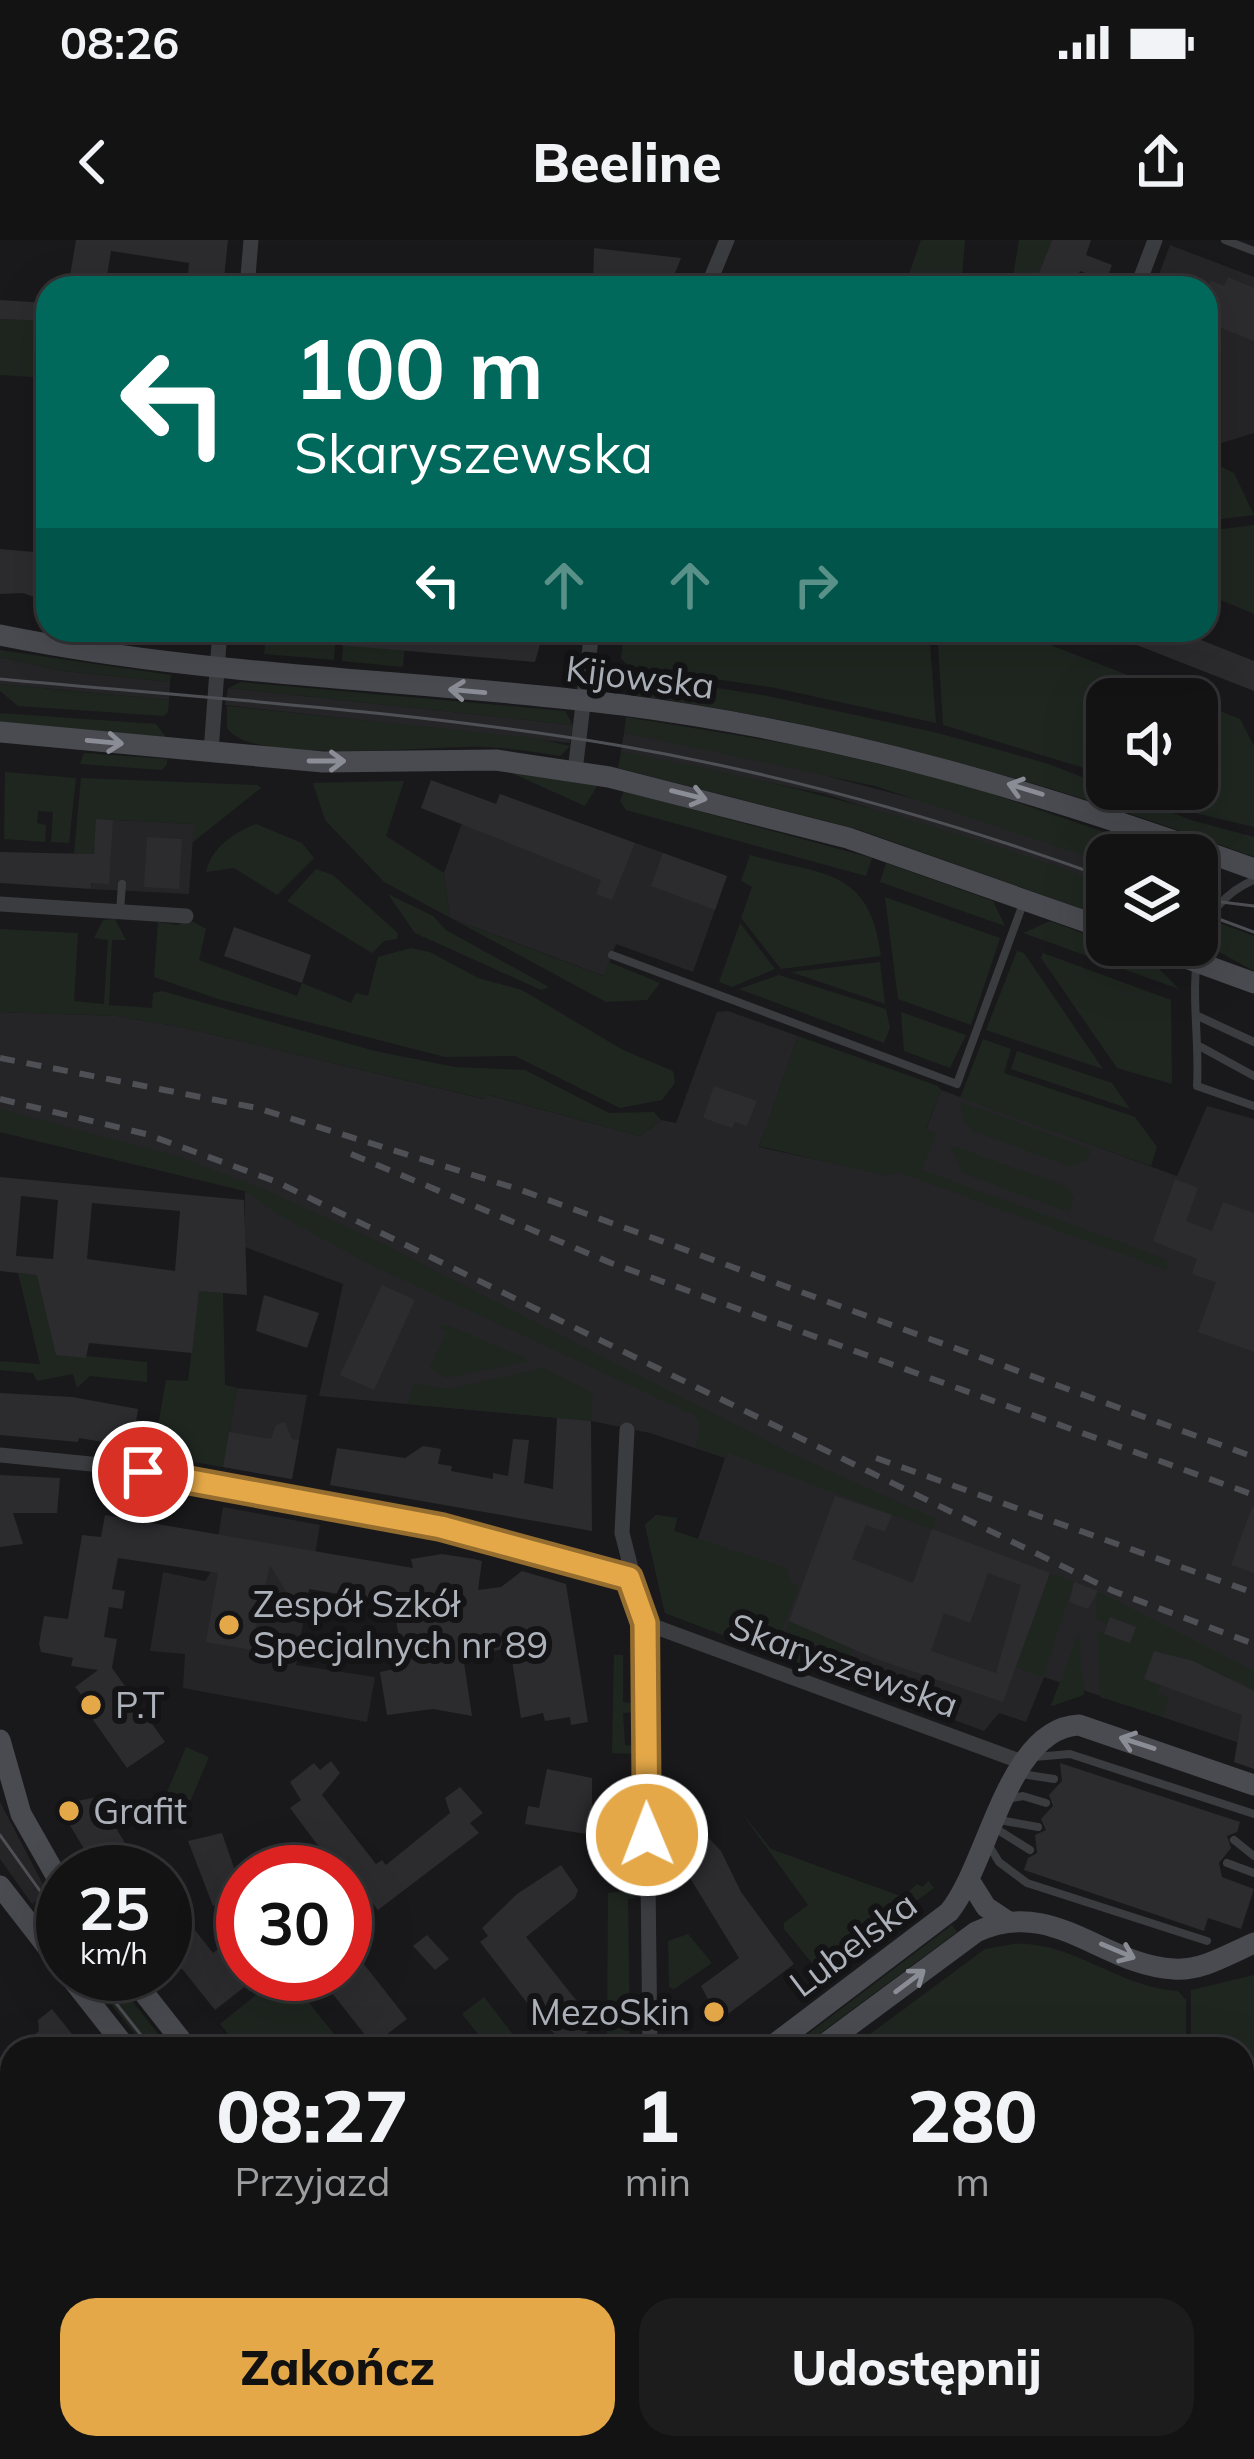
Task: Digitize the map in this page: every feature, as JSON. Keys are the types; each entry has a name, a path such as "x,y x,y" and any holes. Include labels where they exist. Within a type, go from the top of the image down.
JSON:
{"street":[{"path":"248,276 251,240"},
{"path":"712,276 727,240"},
{"path":"1142,276 1155,240"},
{"name":"Kijowska","path":"0,635 36,641"},
{"name":"Kijowska","path":"45,642 219,669 583,701 757,726 935,763 1055,798 1254,869"},
{"path":"211,752 220,642"},
{"path":"575,771 590,642"},
{"path":"0,732 323,762 496,760 575,771 806,825 1086,921"},
{"path":"0,904 185,916"},
{"path":"1207,966 1254,983"},
{"path":"627,1430 622,1533 629,1578 645,1623 650,2037"},
{"path":"0,1455 100,1465 420,1522 629,1578"},
{"name":"Skaryszewska","path":"645,1623 932,1730 1018,1768"},
{"path":"1018,1768 1045,1736 1079,1725 1254,1785"},
{"path":"0,1740 17,1800 41,1845"},
{"name":"Lubelska","path":"785,2037 939,1922 970,1883 1018,1768"},
{"path":"970,1883 986,1907 1007,1921 1044,1921 1153,1966 1176,1970 1254,1943"},
{"path":"0,1886 36,1932"},
{"name":"Lubelska","path":"834,2037 976,1932 1007,1921"},
{"path":"89,2001 118,2037"},
{"path":"150,2001 179,2037"}],"lane":[{"path":"1225,240 1254,251"},
{"path":"1218,904 1254,880"},
{"path":"120,911 122,884"},
{"path":"612,956 956,1084 1025,899"},
{"path":"1196,966 1198,1086 1254,1106"},
{"path":"1199,1016 1254,1042"},
{"path":"1200,1046 1254,1076"},
{"path":"1018,1768 1070,1754 1254,1814"},
{"path":"1018,1768 1054,1779"},
{"path":"996,1822 1023,1796 1046,1803"},
{"path":"996,1822 1038,1828"},
{"path":"996,1822 1030,1850"},
{"path":"996,1822 1020,1880 1205,1938 1229,1954"},
{"path":"1234,1840 1254,1856"},
{"path":"1226,1863 1254,1873"}],"shaded area":[{"path":"921,240 965,240 962,276 908,276"},
{"path":"1019,240 1052,240 1038,276 1013,276"},
{"path":"1170,245 1254,277 1254,433 1218,444 1218,276 1158,276"},
{"path":"0,319 36,320 36,377 0,375"},
{"path":"1218,465 1234,473 1254,515 1218,520"},
{"path":"1254,525 1254,614 1218,599 1218,530"},
{"path":"266,642 335,644 334,660 264,654"},
{"path":"623,642 930,642 936,723 775,688 628,666 621,658"},
{"path":"938,642 1043,642 1135,678 1086,678 1086,769 943,725"},
{"path":"343,645 405,645 403,667 342,661"},
{"path":"0,650 171,675 170,682 63,671 0,657"},
{"path":"0,657 63,671 170,682 169,700 0,684"},
{"path":"643,677 763,695 938,733 1086,779 1086,800 870,740 633,695 634,684"},
{"path":"240,682 565,711 573,725 229,688"},
{"path":"0,684 169,700 168,712 164,716 18,706 0,691"},
{"path":"228,688 573,725 570,743 225,705"},
{"path":"227,706 534,738 570,746 560,756 485,747 347,751 270,747 243,740 227,728"},
{"path":"1218,710 1240,719 1254,746 1254,827 1189,810 1218,810"},
{"path":"0,713 156,724 166,737 0,722"},
{"path":"626,717 801,746 963,784 1110,834 1086,834 1086,856 875,786 624,733"},
{"path":"624,733 763,759 937,805 1086,856 1086,877 825,794 621,752"},
{"path":"621,752 806,791 927,825 1086,877 1086,911 857,829 618,768"},
{"path":"84,753 167,759 167,764 162,770 80,764"},
{"path":"507,771 597,786 585,806"},
{"path":"5,772 76,778 69,843 51,842 53,812 38,811 37,823 46,825 45,842 4,839"},
{"path":"81,778 261,788 193,842 193,824 97,819 93,857 74,853"},
{"path":"404,781 386,836 444,873 450,918 384,882 325,820 313,783"},
{"path":"624,791 872,858 866,876 626,810 620,801"},
{"path":"500,794 727,876 693,972 616,944 604,976 450,918 444,873 472,795 496,804"},
{"path":"1116,810 1166,810 1254,837 1254,857 1218,845 1218,834 1186,834"},
{"path":"96,819 194,824 189,894 91,889"},
{"path":"256,824 302,843 314,858 277,895 234,868 206,872 225,842"},
{"path":"750,855 840,880 866,906 881,956 781,969 741,918 752,887 741,881"},
{"path":"886,863 993,901 1005,926 880,882"},
{"path":"316,869 333,875 398,933 397,939 384,941 372,953 287,901"},
{"path":"388,894 549,987 541,990 415,933"},
{"path":"885,897 1000,938 971,1025 898,999"},
{"path":"115,919 126,940 112,940 109,1005 152,1008 153,993 162,991 375,1051 455,1067 525,1070 609,1113 654,1112 661,1120 640,1136 489,1095 485,1099 181,1027 117,1016 0,1012 0,929 78,933 74,1001 104,1004 108,940 94,938 103,920"},
{"path":"452,919 603,976 609,962 660,983 647,1000 606,1002"},
{"path":"190,920 206,929 199,960 297,996 302,983 351,1003 356,993 368,996 378,957 411,948 430,952 478,978 522,990 623,1050 673,1071 675,1083 662,1100 620,1108 515,1056 445,1057 218,999 154,977 158,922 177,925"},
{"path":"1050,921 1086,934 1086,956 1023,933"},
{"path":"1218,922 1254,936 1254,971 1219,952"},
{"path":"740,923 775,969 732,987 719,982"},
{"path":"1017,951 1024,953 1103,1069 986,1030"},
{"path":"1043,953 1171,1000 1172,1084 1117,1068 1041,958"},
{"path":"880,962 885,1004 791,972"},
{"path":"1115,966 1156,966 1179,989"},
{"path":"779,975 886,1009 890,1028 884,1043 739,989"},
{"path":"728,1011 798,1036 759,1147 887,1175 898,1172 935,1133 926,1130 941,1090 1177,1176 1207,1106 1254,1119 1254,1748 1044,1677 1026,1722 999,1713 984,1731 665,1613 645,1525 656,1515 677,1518 674,1531 698,1539 725,1458 650,1433 591,1421 319,1396 343,1284 245,1247 245,1191 0,1132 0,1012 117,1016 181,1027 484,1099 488,1095 640,1136 661,1120 676,1123 717,1012"},
{"path":"901,1012 966,1035 950,1068 904,1051"},
{"path":"798,1036 938,1086 941,1090 926,1129 936,1133 922,1170 1161,1257 1168,1261 1166,1270 898,1172 887,1176 759,1146"},
{"path":"983,1039 1011,1049 1004,1073 1135,1117 1157,1147 1151,1166 960,1098"},
{"path":"1017,1051 1112,1083 1130,1109 1011,1069"},
{"path":"960,1102 1092,1149 1087,1161 1069,1166 973,1131 963,1122"},
{"path":"0,1109 180,1157 261,1188 378,1241 790,1453 936,1519 933,1530 728,1453 726,1458 696,1448 700,1424 694,1415 371,1265 277,1214 245,1191 0,1132"},
{"path":"950,1145 1066,1186 1074,1199 1069,1212 962,1173"},
{"path":"18,1273 223,1293 225,1385 237,1388 223,1467 153,1455 166,1380 188,1381 196,1312 43,1298 86,1356 147,1362 147,1382 90,1376 77,1388 73,1374 37,1381 33,1373 0,1370 0,1361 40,1364"},
{"path":"448,1325 527,1362 445,1378 430,1368 446,1332 438,1327"},
{"path":"543,1368 593,1393 591,1421 407,1404 414,1383 448,1389"},
{"path":"237,1388 307,1395 292,1479 223,1467"},
{"name":"Zespół Szkół Specjalnych nr 89","path":"223,1507 320,1525 296,1665 375,1677 367,1722 183,1688 185,1654 150,1651 163,1572 205,1581 213,1569"},
{"path":"656,1515 677,1518 674,1531 787,1568 791,1582 799,1587 772,1654 665,1613 645,1525"},
{"path":"1050,1573 1074,1582 1043,1677 1016,1667"},
{"path":"1097,1591 1254,1671 1254,1693 1245,1689 1246,1684 1154,1651 1145,1679 1160,1685 1158,1693 1169,1698 1163,1717 1100,1697 1097,1631 1130,1643 1136,1627 1111,1617 1107,1624 1096,1619"},
{"path":"789,1621 853,1649 841,1679 776,1655"},
{"path":"1079,1632 1084,1695 1052,1706 1051,1705"},
{"path":"614,1655 623,1655 623,1702 638,1704 635,1712 623,1713 625,1745 636,1746 636,1754 612,1753"},
{"path":"186,1747 209,1757 190,1802 167,1792"},
{"path":"609,1797 625,1797 626,1847 640,1849 640,1871 634,1876 608,1867"},
{"path":"0,1802 36,1871 32,1904 0,1859"},
{"path":"741,1812 771,1849 903,1897 917,1884 922,1887 929,1881 934,1888 823,1969 816,1968 784,1929 784,1923 808,1905"},
{"path":"627,1891 636,1898 628,1899 630,2037 607,2037 608,1893"},
{"path":"952,1925 957,1932 815,2037 804,2037"},
{"path":"688,1934 712,1963 674,1989 669,1987 668,1941"},
{"path":"1036,1945 1136,1982 1178,1991 1186,2000 1186,2037 866,2037 985,1949"},
{"path":"1254,1975 1254,2037 1191,2037 1191,1990"},
{"path":"484,1997 514,2036 480,2037 462,2014"},
{"path":"109,2001 132,2001 161,2037 137,2037"},
{"path":"249,2001 308,2001 336,2037 230,2037 220,2024"}],"building":[{"path":"76,240 228,240 224,276 188,276 189,263 111,251 107,276 70,276"},
{"path":"1052,240 1091,240 1086,255 1112,265 1108,276 1080,271 1078,276 1038,276"},
{"path":"594,248 681,258 674,276 593,276"},
{"path":"1228,277 1254,288 1254,341 1218,327 1218,283 1224,286"},
{"path":"0,300 36,302 36,320 0,319"},
{"path":"36,534 36,598 0,594 0,549 34,552"},
{"path":"305,642 541,642 535,662"},
{"path":"1129,642 1206,642 1254,661 1254,691"},
{"path":"431,780 496,804 500,794 635,843 612,900 596,894 601,880 421,808"},
{"path":"96,819 113,820 109,884 91,883 91,889 0,883 0,852 94,854"},
{"path":"147,837 182,839 179,889 144,887"},
{"path":"663,853 727,876 715,910 651,886"},
{"path":"234,927 311,955 302,983 224,956"},
{"path":"714,1086 757,1101 747,1126 735,1122 732,1128 703,1118"},
{"path":"0,1177 244,1200 247,1295 199,1291 192,1353 89,1343 86,1358 56,1355 37,1275 0,1271","holes":["21,1196 58,1200 53,1259 16,1256","92,1203 180,1211 175,1271 87,1259"]},
{"path":"1175,1179 1198,1188 1186,1221 1212,1231 1223,1202 1254,1213 1254,1352 1198,1332 1216,1282 1192,1274 1197,1259 1153,1241"},
{"path":"382,1285 415,1300 374,1390 340,1375"},
{"path":"264,1295 319,1313 307,1348 256,1331"},
{"path":"0,1393 72,1397 138,1409 132,1447 79,1438 78,1442 0,1435"},
{"path":"557,1418 591,1421 592,1531 330,1485 337,1448 405,1458 423,1446 441,1449 438,1464 452,1466 451,1471 493,1479 493,1473 508,1476 513,1439 529,1440 524,1483 553,1489"},
{"path":"285,1422 292,1439 299,1440 292,1479 223,1467 229,1432 271,1439 276,1425"},
{"path":"0,1475 60,1478 57,1513 13,1513 23,1544 0,1547"},
{"path":"835,1496 892,1515 885,1532 866,1525 852,1559 913,1583 932,1529 1050,1573 1003,1702 876,1659 789,1621","holes":["988,1573 1021,1585 996,1673 931,1651 944,1613 970,1623"]},
{"path":"1254,1508 1254,1573 1231,1565"},
{"path":"105,1515 413,1568 411,1559 442,1554 474,1559 482,1561 478,1590 501,1587 522,1571 566,1584 588,1722 571,1725 570,1717 545,1721 543,1713 521,1718 510,1648 463,1656 472,1716 433,1709 387,1715 380,1672 404,1667 393,1603 309,1589 307,1598 288,1595 270,1565 251,1650 206,1642 218,1573 118,1558 112,1589 125,1591 122,1609 109,1607 104,1637 117,1639 112,1668 165,1742 127,1768 79,1700 83,1697 75,1687 98,1670 71,1666 73,1658 41,1652 39,1644 44,1616 68,1619 82,1535 101,1537"},
{"path":"1074,1582 1098,1591 1088,1609 1069,1602"},
{"path":"1110,1617 1136,1627 1130,1643 1104,1634"},
{"path":"1154,1651 1193,1661 1254,1691 1254,1769 1234,1762 1242,1715 1144,1679"},
{"path":"331,1761 340,1773 322,1795 361,1845 318,1845 290,1808 301,1800 290,1782 314,1763 320,1770"},
{"path":"1060,1763 1240,1822 1237,1832 1227,1836 1231,1848 1219,1863 1222,1877 1254,1889 1241,1929 1208,1918 1204,1931 1024,1870 1028,1858 1037,1853 1035,1835 1046,1830 1041,1819 1053,1806 1049,1795 1062,1781"},
{"path":"547,1769 592,1778 592,1835 525,1824 528,1806 539,1808"},
{"path":"460,1787 483,1813 470,1823 479,1833 378,1910 372,1903 372,1859 386,1865 450,1813 445,1798"},
{"path":"97,1797 127,1845 82,1845 58,1805"},
{"path":"702,1831 721,1851 741,1892 794,1964 716,2023 706,2009 711,2005 701,1986 739,1958 679,1860 684,1856 676,1845"},
{"path":"222,1833 226,1845 216,1845 216,1905 213,1906 188,1841"},
{"path":"561,1865 578,1890 575,1898 526,1937 591,2019 592,2028 582,2037 558,2037 542,2022 480,1942 488,1936 482,1928 517,1894"},
{"path":"192,1926 213,1953 216,1951 216,2001 226,2001 215,2010 192,1981"},
{"path":"427,1935 449,1959 435,1970 413,1946"},
{"path":"372,1974 407,2019 383,2037 367,2037 338,2001 372,2001"},
{"path":"52,2009 74,2037 32,2037 39,2031 38,2020"}],"tram line":[{"path":"0,679 386,714 616,745 864,801 1086,871"},
{"path":"1218,902 1254,906"},
{"path":"1218,919 1254,932"},
{"path":"0,1835 36,1885"},
{"path":"114,2001 143,2037"}],"railway":[{"path":"0,1058 257,1108 521,1190 1254,1457"},
{"path":"0,1099 146,1134 277,1182 1113,1591 1254,1644"},
{"path":"351,1154 611,1263 1254,1495"},
{"path":"876,1458 1254,1593"}],"place":[{"name":"Zespół Szkół Specjalnych nr 89","path":"229,1625"},
{"name":"P.T","path":"91,1705"},
{"name":"Grafit","path":"69,1811"},
{"name":"MezoSkin","path":"714,2012"}],"route":[{"path":"143,1472 441,1527 629,1578 645,1623 647,1835"}]}
